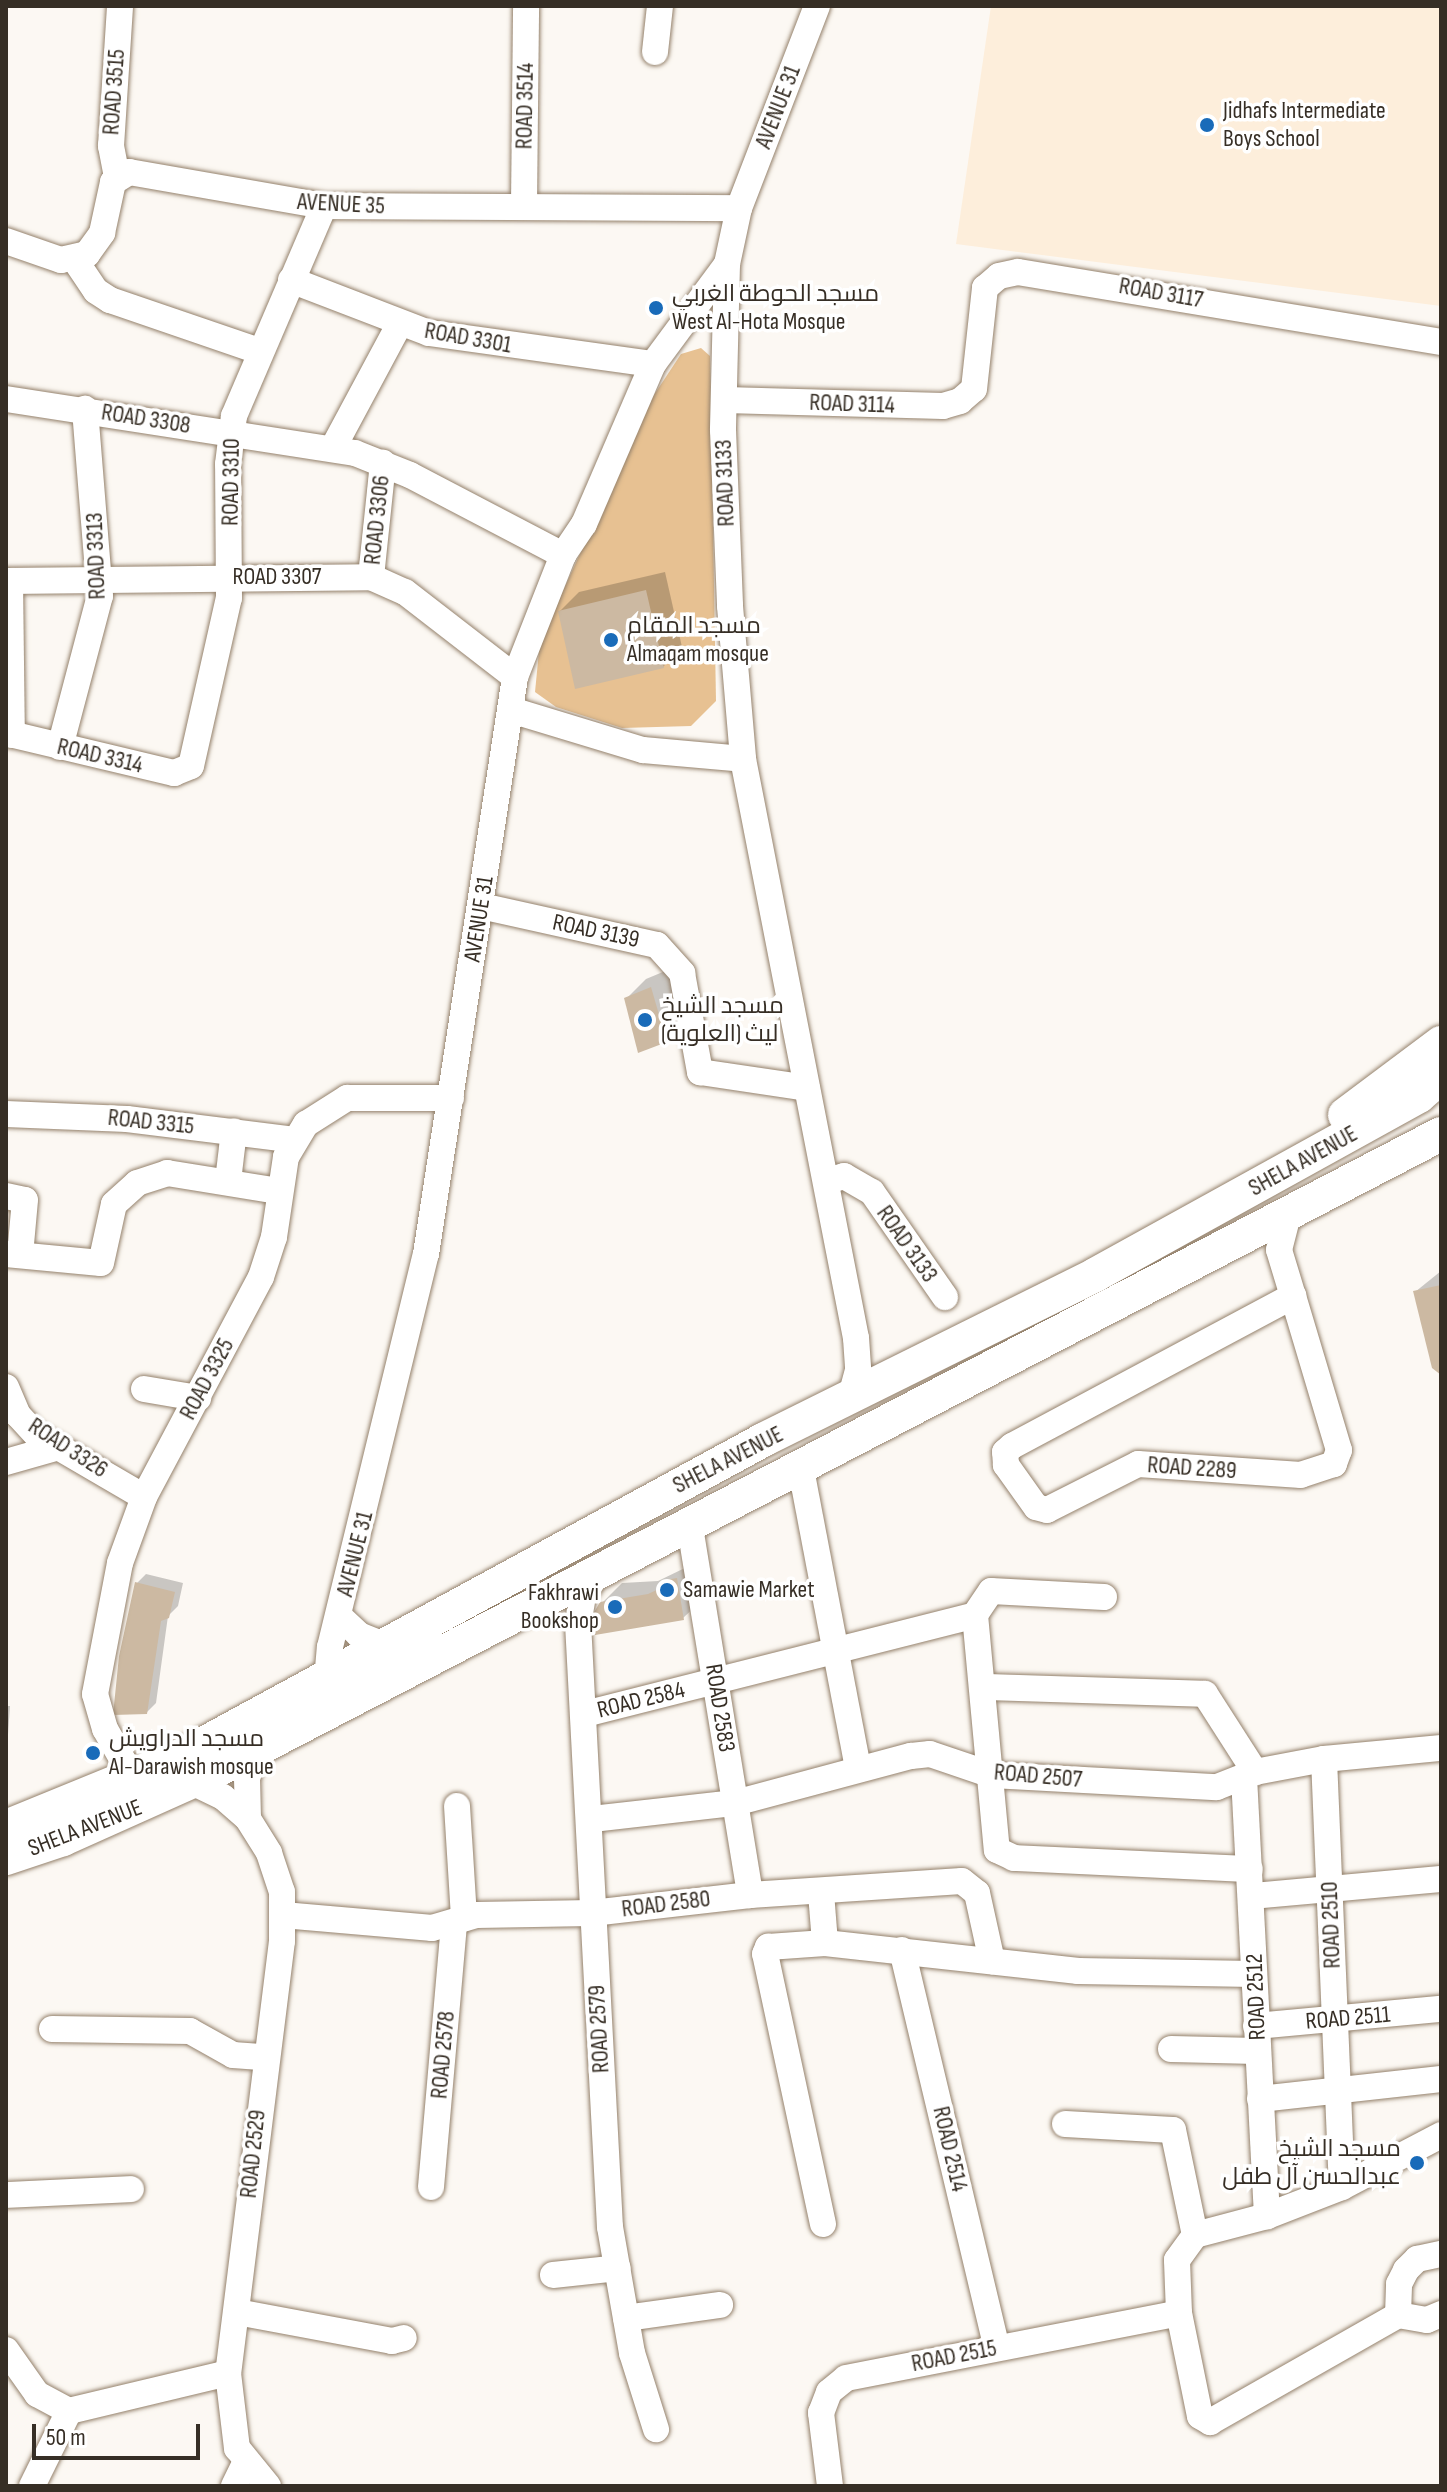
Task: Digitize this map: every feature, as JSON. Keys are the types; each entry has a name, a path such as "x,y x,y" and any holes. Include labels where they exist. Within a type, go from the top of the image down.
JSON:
{"main road":[{"path":"1208,1214 1441,1043"},
{"name":"SHELA AVENUE","path":"6,1827 133,1778 327,1680 763,1440 850,1400 1208,1214 1419,1096 1441,1077"},
{"name":"SHELA AVENUE","path":"6,1858 63,1839 192,1782 598,1572 689,1521 1441,1134"}],"street":[{"name":"ROAD 3515","path":"117,177 111,146 120,6"},
{"name":"ROAD 3514","path":"524,205 526,6"},
{"name":"AVENUE 31","path":"739,208 817,6"},
{"path":"652,7 655,52"},
{"name":"AVENUE 35","path":"117,177 134,172 324,206 739,208"},
{"path":"6,241 61,260 75,260 96,245 117,177"},
{"name":"ROAD 3310","path":"188,771 232,577 231,432 259,351 324,206"},
{"name":"ROAD 3133","path":"739,208 727,264 725,400 730,606 743,759 856,1338 858,1370 850,1400"},
{"path":"75,260 96,291 110,300 259,351"},
{"name":"AVENUE 31","path":"327,1680 426,1254 515,677 563,555 584,524 653,364 727,264"},
{"name":"ROAD 3117","path":"974,389 985,288 999,276 1018,272 1441,342"},
{"name":"ROAD 3301","path":"291,280 400,323 458,340 653,364"},
{"path":"333,448 400,323"},
{"name":"ROAD 3114","path":"725,400 943,406 960,401 974,389"},
{"name":"ROAD 3308","path":"6,399 333,448 383,463 563,555"},
{"name":"ROAD 3313","path":"60,747 98,612 101,580 85,409"},
{"name":"ROAD 3306","path":"371,577 383,463"},
{"name":"ROAD 3307","path":"8,581 371,577 405,592 515,677"},
{"name":"ROAD 3314","path":"8,581 9,734 174,773 188,771"},
{"path":"511,710 643,750 743,759"},
{"name":"ROAD 3139","path":"481,906 657,945 682,973 700,1072 807,1088"},
{"name":"ROAD 3325","path":"133,1778 100,1716 95,1684 120,1563 144,1497 269,1258 278,1191 295,1140 325,1108 347,1098 372,1094 451,1098"},
{"name":"ROAD 3315","path":"6,1114 85,1115 295,1140"},
{"path":"228,1181 234,1131"},
{"path":"6,1196 25,1200 13,1255 101,1263 114,1204 137,1183 182,1173 278,1191"},
{"name":"ROAD 3133","path":"827,1181 844,1176 872,1192 945,1297"},
{"path":"1246,1234 1279,1250 1289,1211"},
{"name":"ROAD 2289","path":"1279,1250 1293,1296 1339,1450 1334,1464 1324,1471 1301,1475 1138,1464 1047,1510 1036,1507 1006,1465 1005,1452 1012,1446 1293,1296"},
{"path":"856,1338 879,1360 915,1366"},
{"name":"ROAD 3326","path":"6,1387 18,1415 59,1447 144,1497"},
{"path":"144,1389 198,1398"},
{"path":"6,1462 59,1447"},
{"path":"800,1464 858,1768"},
{"name":"ROAD 2583","path":"689,1521 750,1895"},
{"name":"ROAD 2579","path":"598,1572 583,1596 578,1623 592,1819 592,1913 610,2227 626,2318 656,2429"},
{"name":"ROAD 2584","path":"585,1714 838,1653 975,1615 991,1591 1104,1597"},
{"path":"535,1605 578,1623"},
{"path":"975,1615 997,1850 1014,1858 1250,1869"},
{"name":"AVENUE 31","path":"340,1617 359,1635 386,1646"},
{"path":"984,1687 1205,1694 1250,1775"},
{"name":"ROAD 2529","path":"248,1819 247,1778 258,1748"},
{"name":"ROAD 2507","path":"592,1819 735,1803 858,1768 930,1754 992,1775 1217,1787 1250,1775 1324,1759 1441,1748"},
{"name":"ROAD 2510","path":"1324,1759 1342,2187"},
{"name":"ROAD 2512","path":"1250,1775 1254,1974 1267,2216"},
{"name":"ROAD 2529","path":"192,1782 223,1797 248,1819 277,1874 283,1915 228,2373 230,2424 240,2474 268,2486"},
{"name":"ROAD 2578","path":"431,2187 459,1920 457,1806"},
{"path":"1253,1896 1329,1892 1441,1879"},
{"name":"ROAD 2580","path":"283,1915 432,1928 459,1920 592,1913 750,1895 968,1883 977,1893 992,1961"},
{"path":"821,1893 825,1943"},
{"path":"823,2224 765,1954 774,1945 825,1943 1078,1971 1254,1974"},
{"name":"ROAD 2514","path":"902,1950 997,2348"},
{"name":"ROAD 2511","path":"1171,2049 1257,2038 1334,2019 1441,2009"},
{"path":"52,2029 190,2031 233,2055 264,2057"},
{"path":"1260,2099 1441,2079"},
{"path":"1065,2124 1173,2130 1195,2235"},
{"path":"1441,2135 1342,2187 1267,2216 1195,2235 1177,2260 1179,2313 1200,2416 1210,2422 1398,2315 1427,2320 1441,2314"},
{"path":"6,2195 131,2189"},
{"path":"1398,2315 1399,2284 1406,2270 1417,2259 1441,2254"},
{"path":"553,2275 618,2268"},
{"path":"626,2318 720,2305"},
{"path":"237,2312 392,2341 404,2338"},
{"name":"ROAD 2515","path":"830,2486 821,2413 837,2384 857,2375 1179,2313"},
{"path":"9,2359 37,2394 69,2411 228,2373"},
{"path":"32,2486 69,2411"}],"shaded area":[{"name":"Jidhafs Intermediate Boys School","path":"991,6 1441,6 1441,306 956,244"},
{"path":"701,348 710,356 716,701 691,726 622,728 556,707 535,692 540,641 650,401 681,354"}],"building":[{"name":"مسجد المقام Almaqam mosque","path":"646,590 664,668 575,689 558,611"},
{"name":"مسجد الشيخ ليث (العلوية)","path":"651,987 667,1042 638,1053 624,998"},
{"path":"1441,1285 1441,1375 1432,1368 1413,1291"},
{"path":"677,1578 684,1620 595,1635 592,1616 600,1602 648,1594 661,1588 660,1581"},
{"path":"135,1582 175,1592 169,1618 161,1621 147,1714 113,1715 119,1656"}],"place":[{"name":"Jidhafs Intermediate Boys School","path":"1207,125"},
{"name":"مسجد الحوطة الغربي West Al-Hota Mosque","path":"656,308"},
{"name":"مسجد المقام Almaqam mosque","path":"611,640"},
{"name":"مسجد الشيخ ليث (العلوية)","path":"645,1020"},
{"name":"Samawie Market","path":"667,1590"},
{"name":"Fakhrawi Bookshop","path":"615,1607"},
{"name":"مسجد الدراويش Al-Darawish mosque","path":"93,1753"},
{"name":"مسجد الشيخ عبدالحسن آل طفل","path":"1417,2163"}]}
